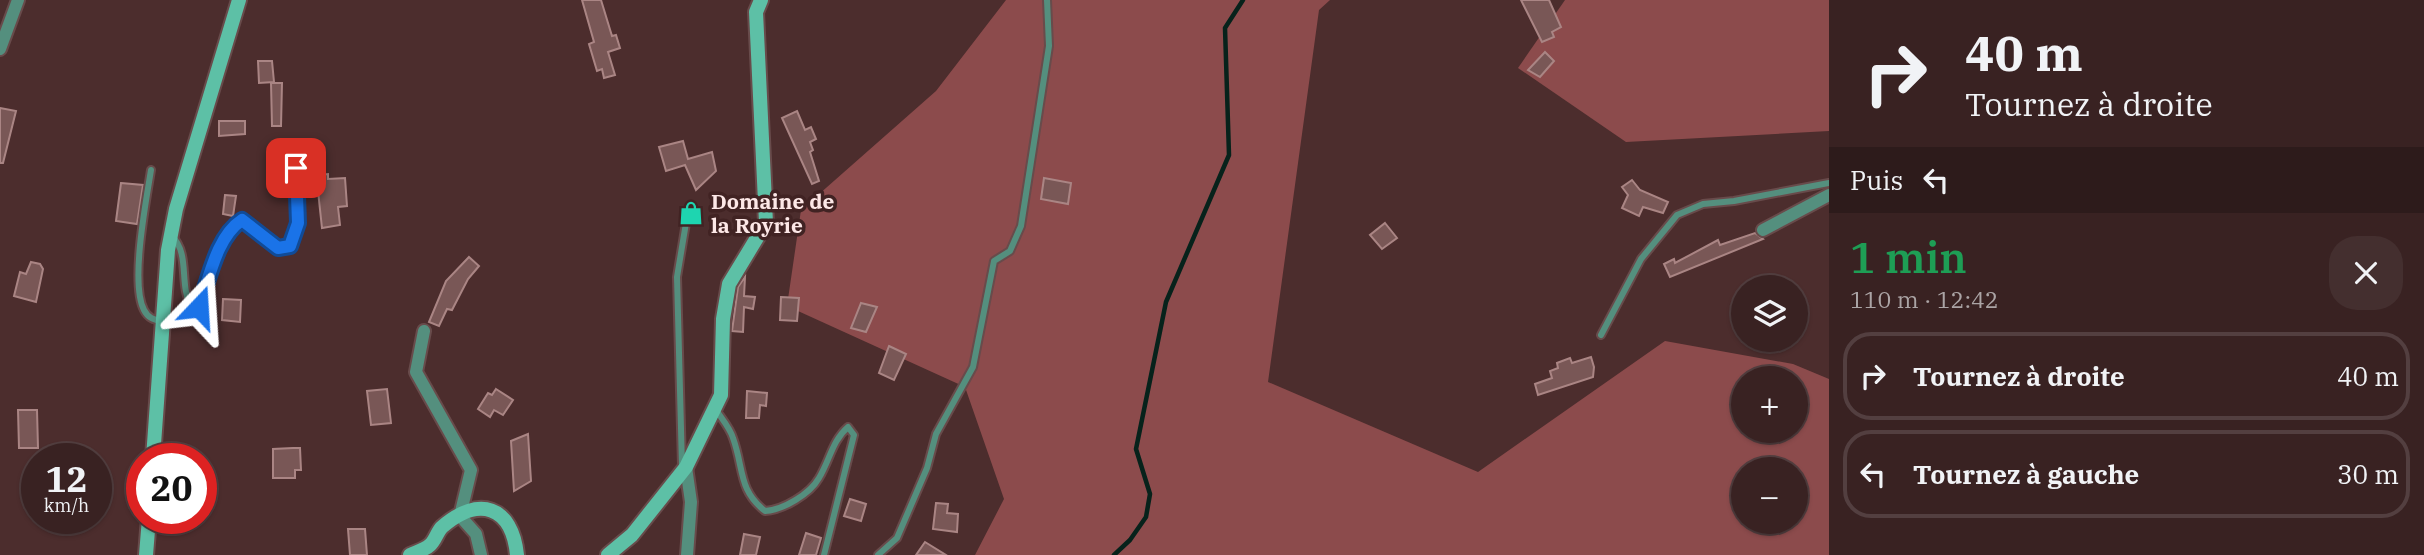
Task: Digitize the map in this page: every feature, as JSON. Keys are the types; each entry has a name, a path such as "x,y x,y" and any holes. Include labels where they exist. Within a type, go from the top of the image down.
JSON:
{"street":[{"path":"0,49 18,0"},
{"path":"153,443 171,234 239,0"},
{"path":"608,555 632,535 684,469 716,410 721,395 723,319 729,284 766,223 756,12 761,0"},
{"path":"1763,230 1829,195"},
{"path":"424,331 416,372 471,470 460,516"},
{"path":"684,469 691,502 687,555"},
{"path":"410,555 429,546 441,528 460,516 486,509 502,514 515,535 517,555"},
{"path":"460,516 476,534 481,555"},
{"path":"146,555 148,534"}],"lane":[{"path":"878,555 897,538 927,468 936,434 973,367 994,261 1010,251 1021,226 1049,46 1047,0"},
{"path":"171,234 181,244 187,299 192,307 199,307 221,247 233,226 242,220 278,248 290,246 298,223 296,168"},
{"path":"151,170 139,281 144,310 152,319 162,321"},
{"path":"1601,335 1641,260 1677,215 1703,204 1734,201 1829,183"},
{"path":"684,469 677,277 686,223"},
{"path":"716,410 733,436 742,479 752,501 765,511 780,510 818,481 837,436 848,427 854,435 824,555"}],"shaded area":[{"path":"1006,0 1330,0 1319,10 1268,382 1478,472 1665,341 1793,364 1798,366 1731,366 1731,443 1808,443 1808,370 1829,379 1829,555 975,555 1004,499 965,387 787,306 801,210 936,91"},
{"path":"1565,0 1829,0 1829,131 1626,142 1518,68"}],"building":[{"path":"582,0 601,0 612,36 616,35 620,48 608,52 615,75 604,78 602,69 597,71 589,44 594,42"},
{"path":"1521,0 1549,0 1561,27 1552,32 1554,37 1542,42"},
{"path":"1545,52 1554,61 1540,77 1528,70"},
{"path":"258,61 272,61 274,82 259,83"},
{"path":"271,83 282,83 281,126 272,126"},
{"path":"0,108 16,111 3,163 0,163"},
{"path":"797,111 805,130 811,127 816,139 810,142 813,150 810,152 819,181 812,184 782,118"},
{"path":"219,121 245,121 245,134 219,136"},
{"path":"683,141 688,159 712,152 716,171 696,190 685,165 666,171 659,147"},
{"path":"328,174 328,179 345,178 347,206 338,207 340,225 322,228 318,191 308,191 307,176"},
{"path":"1044,178 1071,183 1068,204 1041,199"},
{"path":"1632,180 1640,190 1668,202 1663,213 1643,207 1639,216 1622,208 1628,195 1622,187"},
{"path":"121,183 143,185 137,224 116,221"},
{"path":"225,195 236,196 233,216 223,214"},
{"path":"1385,223 1397,238 1382,249 1370,235"},
{"path":"1755,233 1763,239 1670,277 1664,264 1674,259 1675,263 1718,240 1720,245"},
{"path":"469,257 479,266 468,279 452,310 447,309 439,326 429,322 446,281"},
{"path":"31,262 40,264 43,269 36,302 14,296 20,272 26,274"},
{"path":"745,277 744,296 755,297 753,309 744,307 743,332 732,331 738,287"},
{"path":"781,297 799,298 797,321 780,320"},
{"path":"223,299 241,300 240,322 222,320"},
{"path":"861,303 877,307 866,332 851,328"},
{"path":"889,346 906,354 894,380 879,373"},
{"path":"1591,357 1593,377 1538,395 1535,384 1552,378 1550,371 1558,368 1557,363 1570,358 1572,363"},
{"path":"387,389 391,423 371,425 367,391"},
{"path":"496,389 513,400 503,415 494,410 490,417 478,409 488,393 492,395"},
{"path":"747,391 767,393 766,406 760,405 759,418 746,418"},
{"path":"18,410 37,410 38,443 21,443 19,448"},
{"path":"528,434 531,481 514,491 511,441"},
{"path":"300,448 301,470 295,470 295,478 273,478 273,449"},
{"path":"850,499 866,504 861,521 844,516"},
{"path":"936,503 948,504 947,513 958,514 957,532 933,529"},
{"path":"348,529 365,529 367,555 350,555"},
{"path":"806,533 821,538 816,555 799,555"},
{"path":"744,534 760,537 756,555 740,555"},
{"path":"925,542 946,555 916,555"}],"waterway":[{"path":"1114,555 1130,540 1146,517 1150,494 1136,449 1166,302 1229,155 1225,28 1243,0"}],"place":[{"name":"Domaine de la Royrie","path":"691,213"}],"route":[{"path":"199,307 221,247 233,226 242,220 252,225 278,248 290,246 298,223 296,168"}]}
